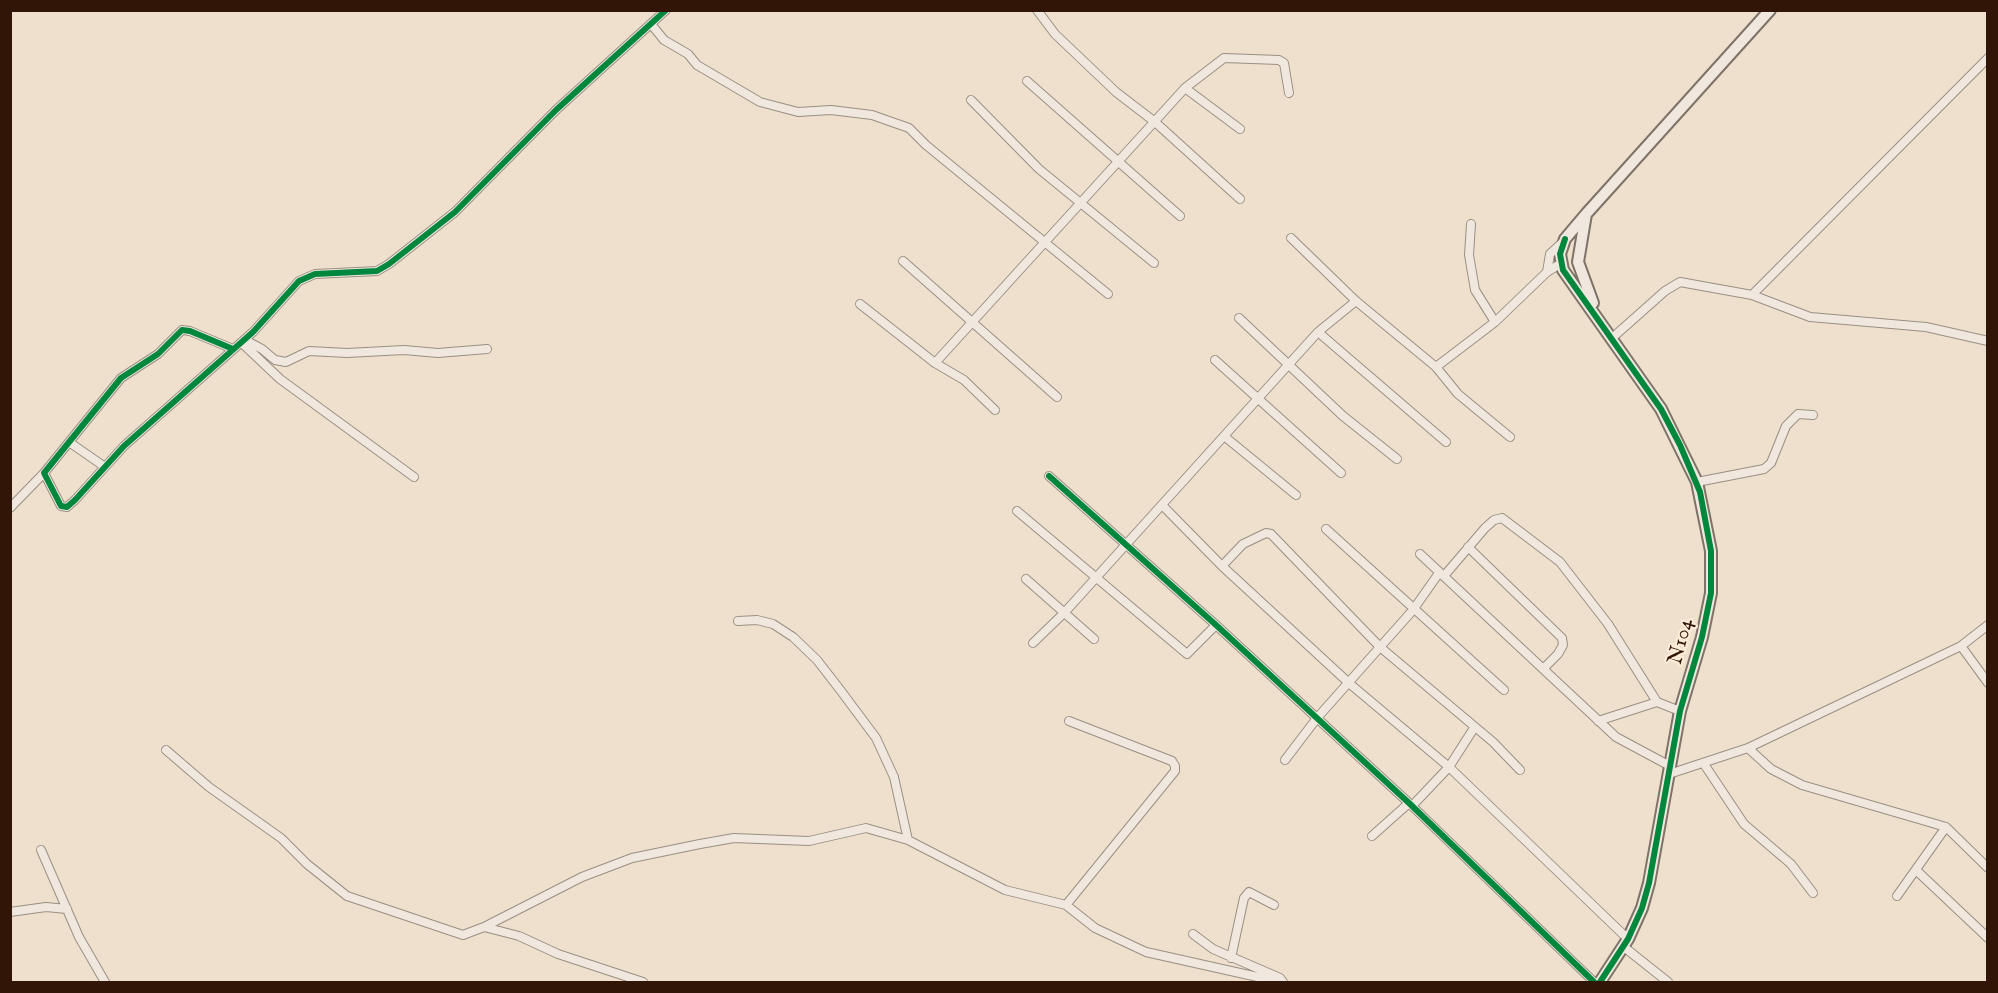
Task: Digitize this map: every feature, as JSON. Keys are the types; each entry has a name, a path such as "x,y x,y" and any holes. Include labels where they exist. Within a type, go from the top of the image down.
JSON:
{"street":[{"path":"44,473 57,501 64,508 75,500 124,446 243,341 284,296 307,276 364,273 377,271 389,264 455,212 556,110 666,10"},
{"path":"1037,10 1055,34 1116,92 1155,122 1240,199"},
{"path":"1547,272 1550,254 1770,10"},
{"path":"651,24 664,40 688,54 697,65 759,102 798,112 831,110 872,116 909,128 1108,294"},
{"path":"935,363 1185,88 1224,58 1279,60 1284,63 1288,93"},
{"path":"1752,295 1944,105 1988,58"},
{"path":"1027,81 1180,216"},
{"path":"1185,88 1240,129"},
{"path":"971,100 1039,169 1154,263"},
{"name":"N104","path":"1587,213 1578,262 1599,323"},
{"path":"1471,224 1469,255 1475,290 1495,322"},
{"path":"1291,238 1356,301 1436,367 1458,394 1510,438"},
{"path":"1436,367 1495,322 1547,272 1560,264 1560,254 1565,239"},
{"path":"903,261 1057,397"},
{"name":"N104","path":"1560,264 1599,323 1662,409 1697,482 1711,551 1711,593 1702,637 1680,711 1649,883 1642,908 1626,943 1600,982"},
{"path":"1611,339 1665,291 1680,282 1752,295 1810,317 1926,327 1988,341"},
{"path":"1033,643 1065,612 1318,332 1356,301"},
{"path":"860,304 935,363 964,380 995,410"},
{"path":"1239,318 1288,367 1343,416 1397,459"},
{"path":"10,508 44,473 114,385 158,354 182,330 190,331 233,349"},
{"path":"1318,332 1446,442"},
{"path":"243,341 262,349 275,360 286,362 309,351 347,353 404,350 438,353 487,349"},
{"path":"243,341 280,379 414,477"},
{"path":"1215,360 1341,473"},
{"path":"1697,482 1764,469 1771,463 1786,426 1798,414 1813,415"},
{"path":"1224,435 1296,495"},
{"path":"69,442 105,467"},
{"path":"1049,476 1411,804 1594,982"},
{"path":"1162,505 1222,567 1350,684 1449,767 1668,982"},
{"path":"1017,511 1187,654 1216,625"},
{"path":"1285,760 1317,718 1350,684 1441,575 1494,520 1502,518 1560,562 1608,624 1657,702 1680,711"},
{"path":"1326,529 1504,690"},
{"path":"1222,567 1243,544 1266,533 1271,534 1380,647 1493,742 1520,770"},
{"path":"1468,547 1562,638 1563,645 1558,654 1543,669"},
{"path":"1420,554 1616,737 1669,770 1704,764 1748,748 1961,646 1988,625"},
{"path":"1026,579 1094,639"},
{"path":"738,621 757,620 773,624 793,637 835,683 876,738 894,777 908,840"},
{"path":"1961,646 1988,683"},
{"path":"1598,721 1657,702"},
{"path":"1066,904 1175,771 1172,761 1069,721"},
{"path":"1372,836 1411,804 1449,767 1474,728"},
{"path":"1748,748 1771,769 1802,785 1946,827 1988,868"},
{"path":"166,750 209,787 282,838 307,864 347,896 463,935 484,927 582,877 632,858 734,838 809,841 866,828 908,840 1005,890 1066,904 1095,928 1146,952 1281,982"},
{"path":"1704,764 1744,824 1791,864 1813,893"},
{"path":"1897,896 1946,827"},
{"path":"41,850 79,937 105,982"},
{"path":"1916,870 1988,938"},
{"path":"1231,958 1245,898 1249,892 1274,905"},
{"path":"10,912 46,907 67,909"},
{"path":"484,927 519,936 558,954 643,982"},
{"path":"1193,933 1203,943 1231,958 1280,978 1281,982"}],"cycle path":[{"path":"233,349 190,331 182,330 158,354 121,378 44,473 61,506 67,507 75,500 124,446 253,332 299,281 315,274 377,271 389,264 455,212 556,110 666,10"},
{"path":"1565,239 1560,254 1563,270 1661,409 1680,445 1700,492 1711,551 1711,593 1702,637 1680,711 1649,883 1642,908 1628,939 1600,982"},
{"path":"1049,476 1216,625 1409,803 1594,982"}]}
